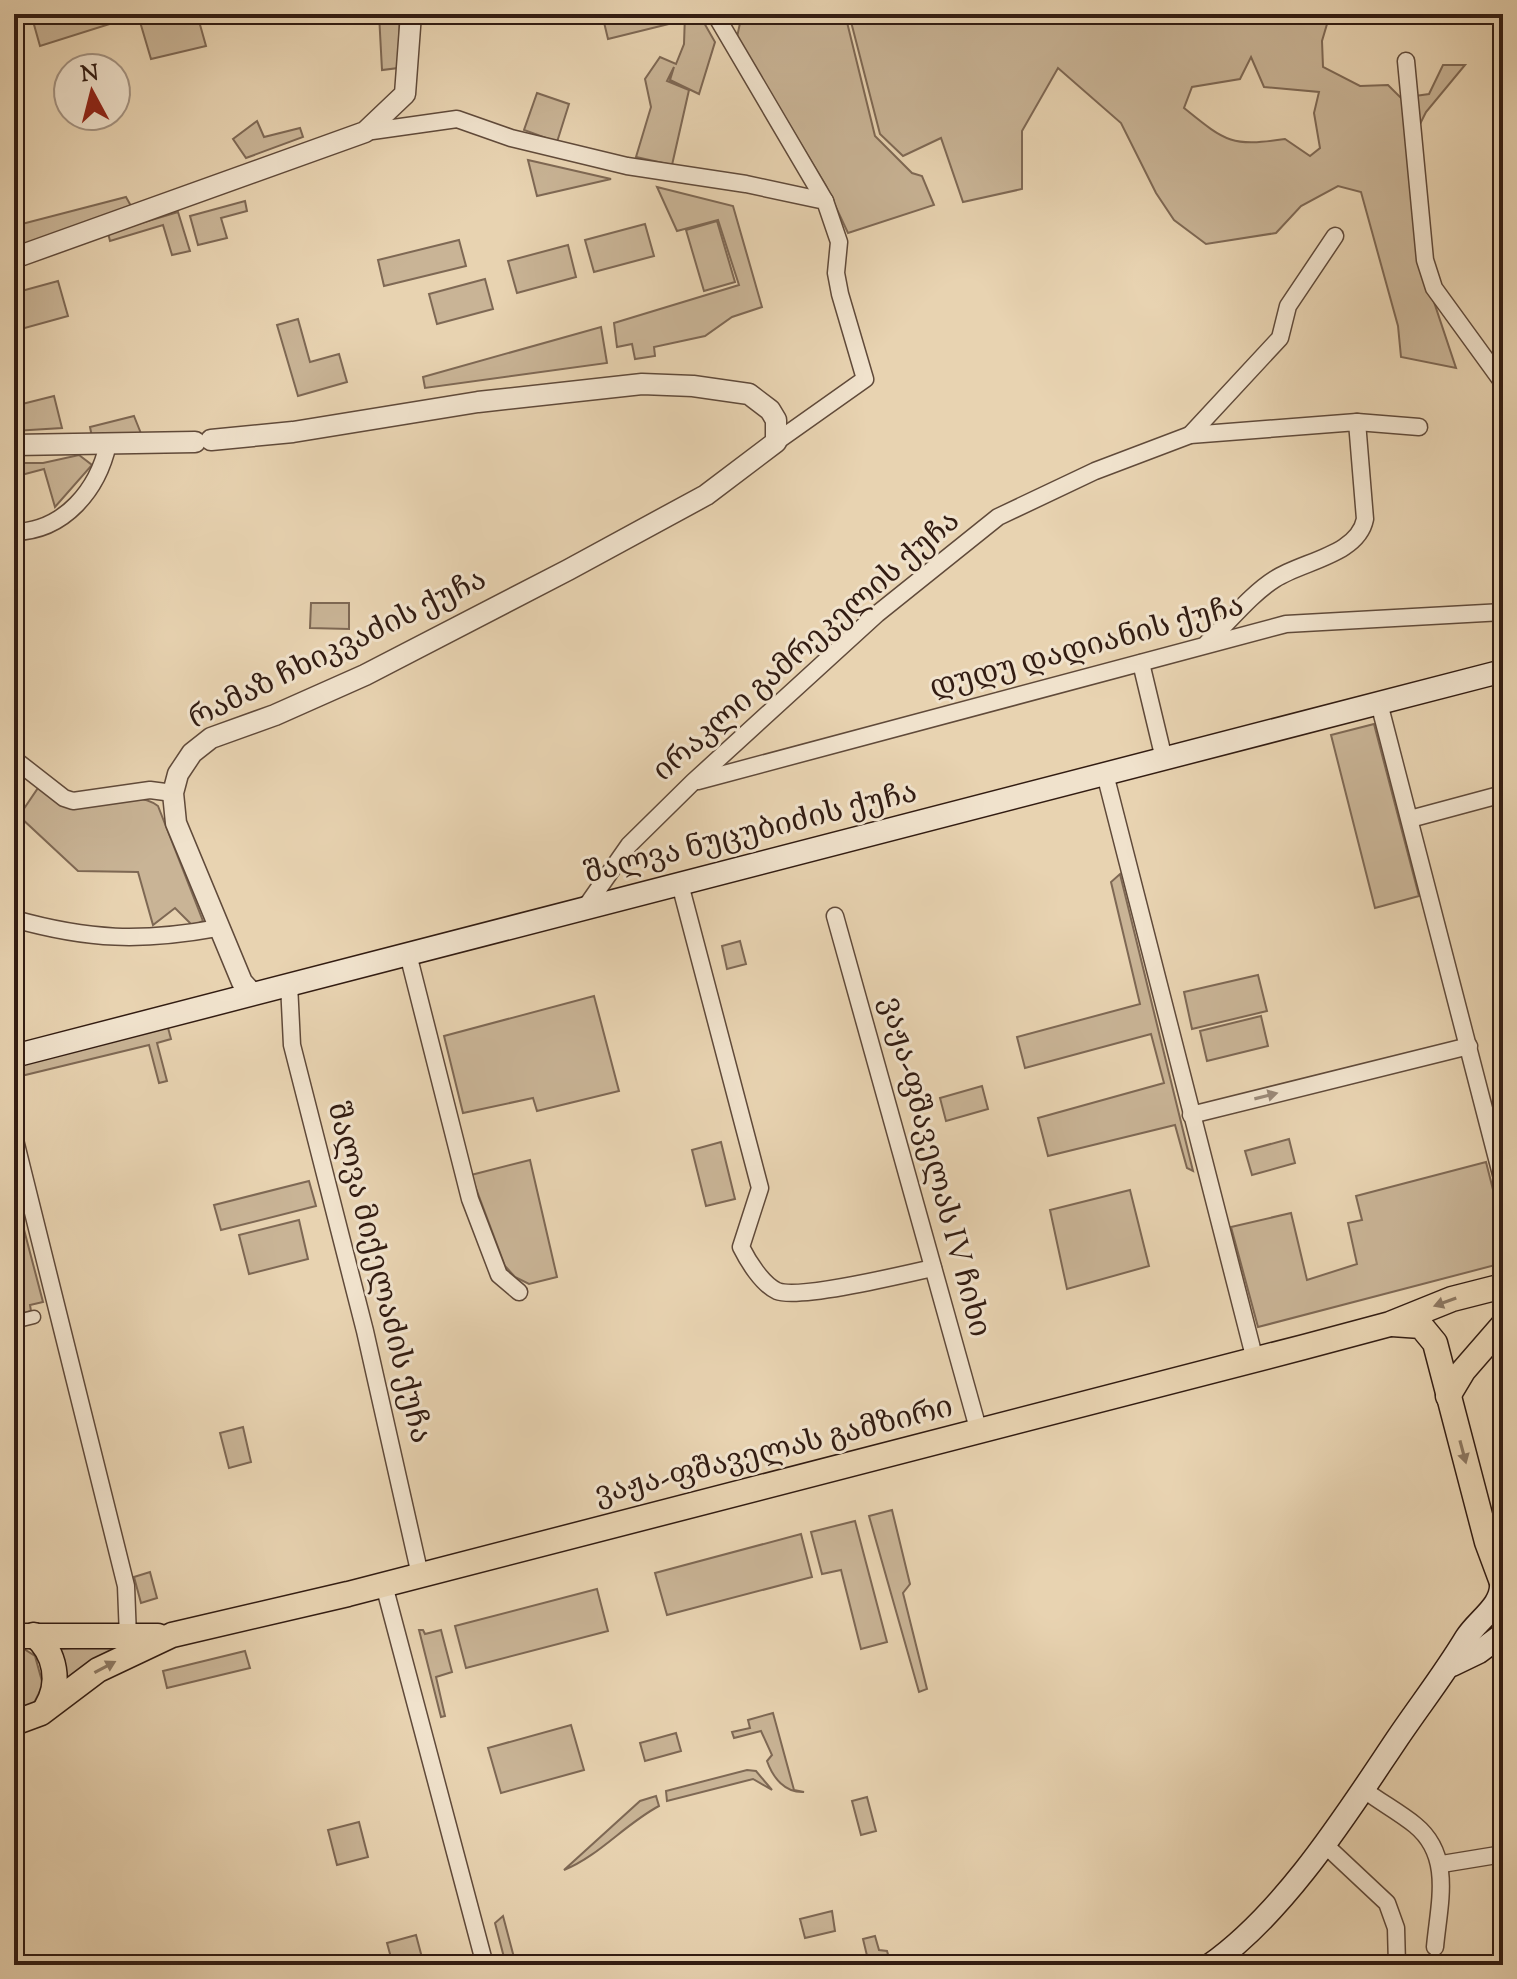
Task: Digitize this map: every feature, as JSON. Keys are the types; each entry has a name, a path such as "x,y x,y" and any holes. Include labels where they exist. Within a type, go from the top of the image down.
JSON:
{"main road":[{"name":"შალვა ნუცუბიძის ქუჩა","path":"14,1056 1503,671"},
{"name":"ვაჟა-ფშაველას გამზირი","path":"24,1635 172,1635 384,1585 1390,1324 1452,1299 1503,1286"},
{"name":"ვაჟა-ფშაველას გამზირი","path":"1390,1324 1421,1326 1435,1343 1487,1542 1502,1584"},
{"path":"1448,1396 1463,1371 1503,1325"},
{"path":"1210,1965 1267,1911 1323,1843 1452,1665 1473,1628 1501,1596 1502,1584"},
{"path":"1452,1665 1479,1652 1503,1634"},
{"path":"24,1635 47,1649 55,1678 55,1691 45,1710"},
{"name":"ვაჟა-ფშაველას გამზირი","path":"14,1723 45,1710 98,1670 172,1635"}],"street":[{"path":"411,14 405,94 411,110 433,121"},
{"path":"715,14 825,201"},
{"path":"1406,61 1425,260 1434,288 1503,383"},
{"path":"365,132 405,94"},
{"path":"14,258 365,132 457,119 511,138 627,166 746,184 825,201"},
{"name":"რამაზ ჩხიკვაძის ქუჩა","path":"173,793 178,774 192,753 211,738 275,715 365,675 706,495 865,379 840,294 836,273 839,242 825,201"},
{"name":"ირაკლი გამრეკელის ქუჩა","path":"1190,435 1280,338 1288,306 1335,236"},
{"path":"14,445 203,441 302,430 478,402 642,384 693,386 749,394 770,410 776,420 776,442"},
{"path":"1207,643 1274,579 1352,543 1363,531 1365,519 1357,422"},
{"name":"ირაკლი გამრეკელის ქუჩა","path":"585,908 629,845 693,782 877,614 998,517 1095,471 1190,435 1357,422 1419,427"},
{"path":"14,532 29,532 55,519 88,495 101,472 108,444"},
{"name":"დუდუ დადიანის ქუჩა","path":"693,782 1286,624 1503,612"},
{"path":"1141,663 1164,759"},
{"path":"1379,703 1503,1182"},
{"path":"14,759 64,798 73,801 150,790 173,793 176,823 242,982 253,994"},
{"path":"1105,774 1255,1360"},
{"path":"1410,819 1503,794"},
{"path":"680,884 760,1188 741,1247 768,1284 779,1292 809,1291 933,1268"},
{"name":"ვაჟა-ფშაველას IV ჩიხი","path":"835,916 979,1432"},
{"path":"14,919 70,935 164,938 218,928"},
{"path":"408,954 470,1199 499,1275 519,1292"},
{"name":"შალვა მიქელაძის ქუჩა","path":"289,984 292,1045 365,1331 420,1575"},
{"path":"1191,1115 1469,1046"},
{"path":"14,1136 126,1586 128,1637"},
{"path":"14,1322 34,1317"},
{"path":"384,1585 485,1965"},
{"path":"1363,1789 1415,1824 1436,1846 1442,1864 1435,1947"},
{"path":"1323,1843 1387,1903 1396,1928 1397,1965"},
{"path":"1442,1864 1503,1854"}],"shaded area":[{"path":"31,14 197,14 206,46 151,59 138,15 40,46"},
{"path":"379,14 400,14 398,68 382,70"},
{"path":"602,14 676,14 677,22 608,39"},
{"path":"685,14 699,14 715,42 699,94 670,80 674,67 667,81 689,90 672,165 636,157 651,107 645,79 660,57 676,64 684,44"},
{"path":"742,14 845,14 875,136 912,173 922,176 934,205 848,233 826,186 737,37"},
{"path":"849,14 1330,14 1322,41 1323,67 1360,86 1388,85 1401,98 1429,94 1443,65 1465,65 1426,112 1418,128 1428,284 1456,368 1401,357 1398,326 1361,192 1338,186 1301,206 1276,233 1206,244 1174,220 1156,193 1121,123 1058,68 1022,131 1022,189 963,202 941,138 903,156 880,134","holes":["1251,57 1264,87 1319,92 1314,113 1320,148 1310,156 1285,139 1252,142 1230,139 1184,108 1192,87 1240,79"]},
{"path":"537,93 569,104 557,142 524,130"},
{"path":"257,121 264,137 300,128 303,137 246,158 233,139"},
{"path":"528,160 611,179 537,196"},
{"path":"657,187 733,206 762,307 732,317 705,336 654,347 655,356 635,359 632,344 617,347 614,323 739,285 718,220 677,231"},
{"path":"126,197 131,206 14,249 14,226"},
{"path":"245,201 247,211 221,218 227,238 198,245 190,216"},
{"path":"178,212 190,251 172,255 163,225 110,241 108,233"},
{"path":"717,221 735,282 704,291 686,230"},
{"path":"645,224 654,256 594,272 585,240"},
{"path":"459,240 466,266 384,286 378,260"},
{"path":"568,245 576,277 517,293 508,261"},
{"path":"485,279 493,309 437,324 429,294"},
{"path":"58,281 68,316 14,331 14,293"},
{"path":"298,319 310,362 339,354 347,382 298,396 277,325"},
{"path":"601,327 607,363 425,388 423,377"},
{"path":"54,396 62,428 14,431 14,406"},
{"path":"134,416 142,436 92,437 90,427"},
{"path":"79,455 92,465 55,507 44,469 14,477 14,463 43,463"},
{"path":"311,603 349,603 349,629 310,628"},
{"path":"1374,724 1419,896 1375,908 1331,735"},
{"path":"38,788 71,807 138,798 158,806 203,921 193,926 175,908 153,925 138,872 78,871 19,816"},
{"path":"1120,874 1193,1171 1187,1168 1175,1125 1048,1156 1038,1118 1164,1083 1151,1034 1025,1068 1017,1037 1140,1004 1111,882"},
{"path":"740,941 746,964 727,969 722,946"},
{"path":"1258,975 1267,1011 1192,1029 1184,992"},
{"path":"594,996 619,1091 537,1111 533,1098 463,1113 444,1036"},
{"path":"1261,1016 1268,1046 1207,1061 1200,1031"},
{"path":"167,1024 171,1039 157,1043 167,1081 159,1083 149,1045 17,1077 14,1065"},
{"path":"982,1086 988,1109 946,1121 940,1098"},
{"path":"1289,1139 1295,1163 1252,1175 1245,1151"},
{"path":"721,1142 735,1199 706,1206 692,1150"},
{"path":"530,1160 557,1277 529,1284 515,1277 505,1266 471,1175"},
{"path":"1486,1162 1503,1229 1503,1263 1258,1327 1231,1227 1291,1213 1307,1280 1357,1264 1348,1223 1362,1220 1356,1196"},
{"path":"309,1181 316,1206 221,1230 214,1205"},
{"path":"1130,1190 1149,1266 1067,1289 1050,1210"},
{"path":"17,1203 43,1302 30,1305 31,1311 14,1316 14,1204"},
{"path":"299,1220 308,1259 249,1274 239,1235"},
{"path":"243,1427 251,1462 229,1468 220,1433"},
{"path":"892,1510 910,1584 903,1593 927,1689 919,1692 869,1516"},
{"path":"855,1521 887,1642 861,1649 841,1570 822,1574 811,1532"},
{"path":"801,1534 812,1577 667,1615 655,1573"},
{"path":"150,1572 157,1598 141,1603 134,1577"},
{"path":"597,1589 608,1631 466,1668 455,1626"},
{"path":"419,1630 425,1634 441,1630 452,1672 436,1677 445,1716 441,1717"},
{"path":"133,1644 63,1681 57,1649"},
{"path":"14,1649 24,1649 35,1656 43,1685 34,1703 14,1712"},
{"path":"245,1651 250,1668 167,1688 163,1671"},
{"path":"773,1713 794,1790 804,1792 791,1790 776,1779 767,1761 772,1755 761,1731 734,1738 732,1732 750,1728 748,1720"},
{"path":"571,1725 584,1770 501,1793 488,1748"},
{"path":"676,1733 681,1751 645,1761 640,1743"},
{"path":"747,1770 756,1771 772,1790 753,1779 667,1801 666,1791"},
{"path":"656,1796 659,1806 589,1857 564,1870 640,1801"},
{"path":"867,1797 876,1831 861,1835 852,1801"},
{"path":"359,1822 368,1857 337,1865 328,1830"},
{"path":"832,1911 835,1931 805,1938 800,1919"},
{"path":"503,1916 516,1965 506,1965 495,1923"},
{"path":"416,1935 424,1965 393,1965 387,1943"},
{"path":"875,1936 879,1950 887,1951 891,1965 869,1964 863,1939"}]}
